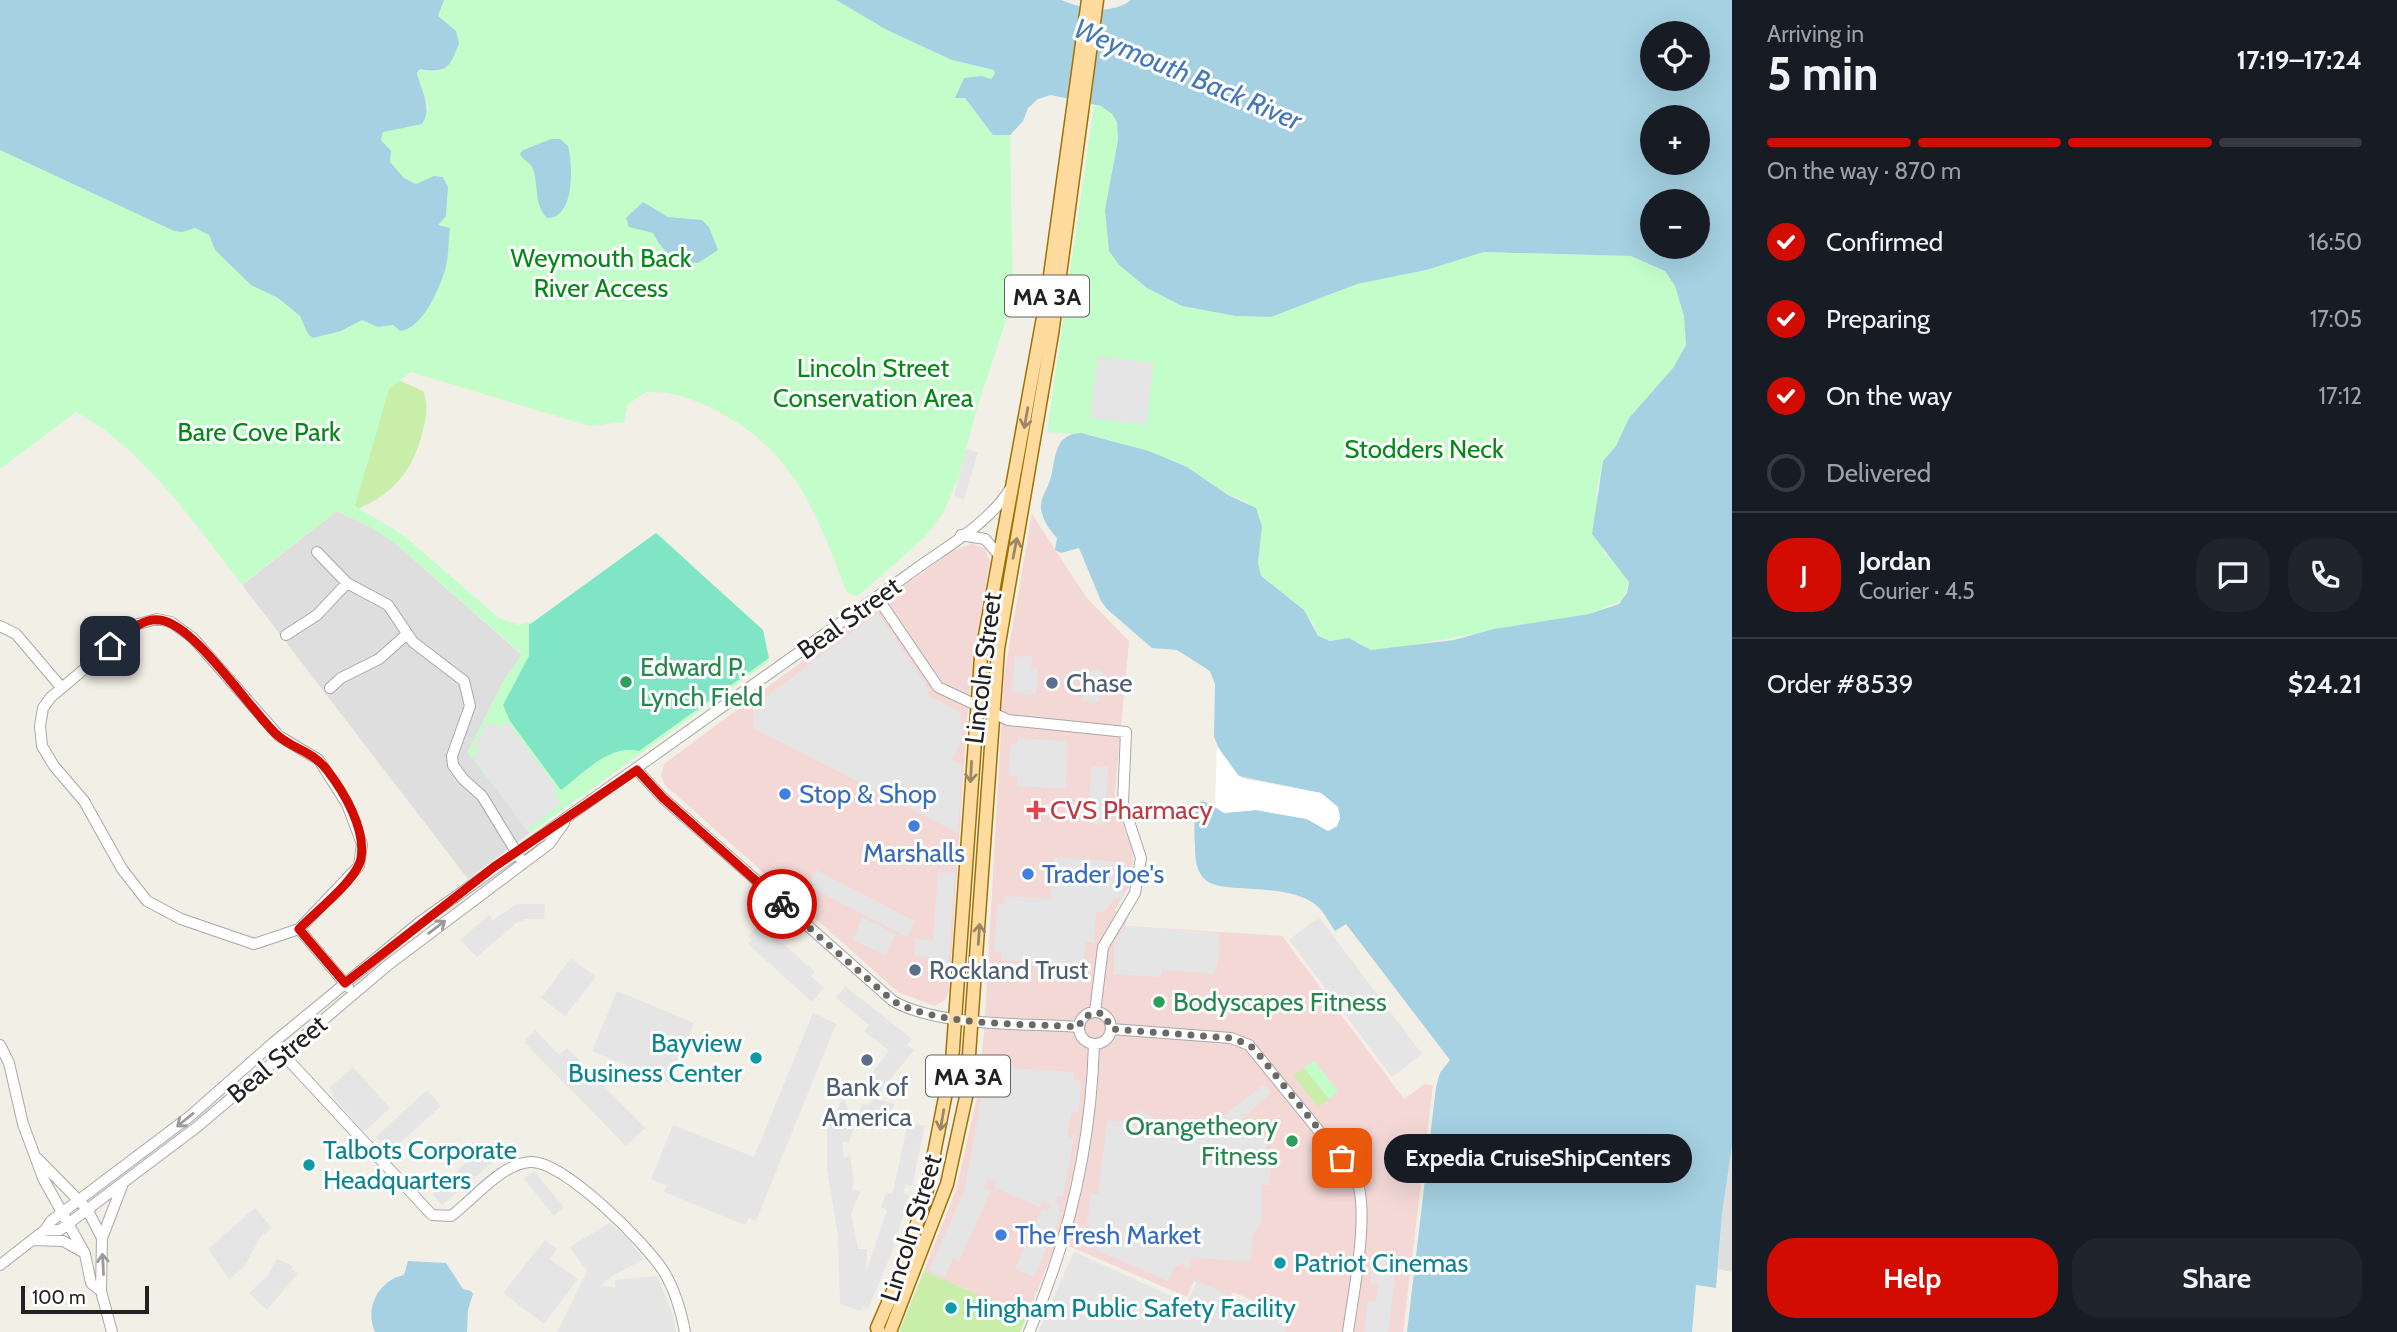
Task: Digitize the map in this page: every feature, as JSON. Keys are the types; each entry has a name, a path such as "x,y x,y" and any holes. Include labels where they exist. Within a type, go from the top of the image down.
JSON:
{"main road":[{"name":"Lincoln Street","path":"890,1332 933,1226 954,1158 966,1097 974,1019 992,712 1000,637 1052,334 1088,0"},
{"name":"Lincoln Street","path":"879,1332 877,1328 900,1275 925,1199 952,1062 975,704 1097,0"}],"street":[{"name":"Beal Street","path":"0,1265 79,1199 189,1117 273,1043 420,922 516,852 566,821 961,535 1001,504 1013,483"},
{"path":"961,535 985,539 999,555"},
{"path":"317,552 347,583 388,605 421,650 458,674 464,681 470,706 452,756 453,765 463,779 482,796 523,863"},
{"path":"286,635 317,615 347,583"},
{"path":"877,597 931,681 1009,720 1126,732 1123,803 1139,845 1141,858 1135,893 1103,947 1096,1012"},
{"path":"157,619 171,622 193,638 279,736 319,760 336,783 362,844 362,856 353,874 299,929 254,944 181,919 147,901 122,869 84,801 54,766 42,746 40,726 43,708 61,687 138,625 157,619"},
{"path":"0,626 16,634 61,687"},
{"path":"330,688 341,678 379,659 407,634"},
{"path":"637,770 671,805 893,1001 912,1011 956,1018 1079,1027"},
{"name":"Beal Street","path":"45,1230 60,1230 197,1127 354,993 549,844 566,821"},
{"path":"299,929 354,993"},
{"path":"1096,1012 1105,1015 1111,1029 1107,1039 1094,1044 1082,1038 1079,1027 1082,1018 1096,1012"},
{"path":"1111,1029 1231,1038 1250,1045 1358,1181 1362,1213 1348,1332"},
{"path":"273,1043 432,1215 451,1216 499,1177 525,1162 546,1163 564,1172 635,1237 657,1261 672,1288 685,1332"},
{"path":"1028,1332 1059,1259 1077,1194 1087,1141 1094,1044"},
{"path":"0,1045 9,1063 23,1124 34,1155 85,1254 91,1283 101,1291"},
{"path":"34,1155 79,1199 102,1238"},
{"path":"112,1332 101,1291 102,1238 124,1182"},
{"path":"32,1240 63,1241 85,1254"}],"shaded area":[{"path":"1098,356 1154,363 1146,425 1090,418"},
{"path":"966,449 978,452 964,500 954,496"},
{"path":"337,511 395,543 522,655 502,684 468,752 530,833 468,879 242,585"},
{"path":"1032,514 1086,597 1129,641 1115,792 1117,809 1132,848 1133,861 1128,888 1115,910 1127,918 1126,926 1282,936 1404,1099 1425,1084 1433,1085 1403,1332 1285,1332 1287,1315 1233,1292 1230,1297 1194,1281 1187,1297 1057,1241 1027,1316 924,1271 956,1190 976,1102 984,1034 1004,676"},
{"path":"972,543 985,549 990,562 974,651 967,719 949,991 945,1000 935,1006 898,992 665,785 661,776 664,764 949,553"},
{"path":"878,613 929,690 927,695 961,712 962,739 952,760 962,764 958,833 753,728 754,706"},
{"path":"1032,656 1031,668 1038,668 1036,695 1012,692 1015,657"},
{"path":"1086,669 1102,671 1099,702 1083,701"},
{"path":"487,722 501,727 508,722 557,789 553,794 561,804 526,830 473,756 480,751 474,747"},
{"path":"1018,738 1067,741 1066,789 1017,786 1018,776 1008,776 1011,744 1017,745"},
{"path":"1092,766 1108,767 1103,825 1087,823"},
{"path":"1054,857 1126,862 1122,898 1115,898 1104,912 1096,912 1094,942 1086,942 1083,966 1002,960 1002,953 994,952 998,904 1004,904 1004,896 1051,899"},
{"path":"816,870 915,921 907,937 808,886"},
{"path":"938,872 955,873 948,973 930,972 931,958 914,956 915,939 933,940"},
{"path":"517,904 545,904 544,919 526,919 516,923 477,957 460,940 489,915 493,920"},
{"path":"862,917 896,934 885,955 853,940"},
{"path":"1319,917 1422,1054 1392,1077 1289,940"},
{"path":"760,923 815,972 811,976 824,988 812,1002 748,944 752,940 748,936"},
{"path":"1126,926 1220,933 1218,964 1214,974 1162,970 1161,977 1114,974 1114,942"},
{"path":"571,958 596,977 565,1016 541,998"},
{"path":"845,986 912,1039 907,1045 914,1050 875,1098 861,1086 889,1051 864,1031 869,1025 836,998"},
{"path":"617,991 694,1023 670,1083 592,1051"},
{"path":"813,1013 836,1024 756,1221 749,1218 745,1225 664,1192 667,1186 651,1179 673,1125 754,1157"},
{"path":"535,1030 559,1055 567,1048 645,1128 626,1146 524,1042"},
{"path":"353,1067 390,1108 364,1132 332,1096 334,1094 329,1088"},
{"path":"997,1067 1074,1072 1074,1080 1081,1081 1079,1112 1072,1112 1067,1136 1074,1138 1063,1196 1056,1196 1061,1215 1034,1277 1015,1269 1042,1208 1049,1210 1050,1205 1042,1201 1039,1207 993,1187 996,1180 988,1180 984,1187 991,1190 959,1261 953,1258 945,1277 929,1270 964,1191 982,1095 989,1096"},
{"path":"1264,1084 1271,1093 1242,1119 1244,1122 1250,1117 1270,1143 1264,1149 1273,1150 1269,1185 1261,1185 1262,1221 1253,1235 1250,1262 1195,1258 1190,1260 1192,1266 1186,1269 1183,1263 1175,1267 1168,1281 1085,1245 1094,1228 1087,1224 1091,1193 1098,1194 1107,1120 1135,1124 1140,1110 1163,1124 1169,1119 1175,1126 1184,1127 1188,1123 1194,1128 1208,1128"},
{"path":"427,1090 441,1106 390,1152 376,1137"},
{"path":"873,1098 894,1104 892,1110 896,1111 891,1125 858,1115 862,1104 870,1106"},
{"path":"842,1099 850,1117 856,1119 849,1143 842,1142 844,1157 850,1156 854,1182 852,1189 860,1192 851,1214 858,1249 867,1249 866,1272 887,1210 881,1207 886,1192 892,1194 894,1187 908,1122 925,1126 912,1186 906,1184 903,1193 909,1195 894,1247 868,1309 863,1306 861,1311 840,1304 838,1236 827,1168 827,1131"},
{"path":"1732,1146 1732,1272 1718,1269 1722,1214"},
{"path":"481,1149 493,1162 442,1205 432,1194"},
{"path":"534,1171 564,1207 554,1216 524,1179"},
{"path":"255,1208 272,1228 261,1236 244,1267 229,1279 208,1249"},
{"path":"609,1223 625,1236 644,1259 612,1276 601,1286 615,1287 615,1280 657,1276 673,1315 676,1332 557,1332 587,1271 570,1247"},
{"path":"545,1240 557,1249 550,1259 578,1279 544,1324 503,1293"},
{"path":"1074,1252 1185,1302 1184,1308 1197,1281 1280,1317 1277,1324 1286,1322 1285,1332 1038,1332"},
{"path":"1389,1258 1397,1262 1388,1332 1365,1332 1368,1300 1376,1301 1378,1284 1370,1283 1373,1259"},
{"path":"277,1259 293,1266 291,1269 298,1273 267,1310 249,1293 268,1275"}],"green space":[{"path":"444,0 836,0 887,30 952,60 994,70 996,74 991,79 964,78 956,98 965,98 993,134 1010,135 1013,299 977,408 958,479 943,513 925,537 858,596 847,593 814,512 785,466 744,427 700,403 673,394 646,392 628,404 624,422 589,426 411,372 389,389 355,506 403,535 499,618 519,625 540,620 659,534 761,631 768,662 530,833 468,752 502,684 522,654 395,543 337,511 242,584 147,468 102,428 76,412 0,469 0,150 174,231 195,228 209,235 215,250 251,285 278,298 300,316 308,334 313,338 341,331 362,320 378,327 393,325 400,331 447,264 444,226 438,226 439,221 446,216 448,187 443,177 434,176 416,184 404,178 390,162 391,151 381,140 383,132 393,130 429,109 417,73 420,69 437,72 456,31 438,16"},
{"name":"Stodders Neck","path":"1094,105 1106,108 1117,122 1118,140 1105,210 1109,251 1119,265 1147,288 1182,306 1236,316 1271,317 1357,284 1426,270 1484,252 1631,256 1665,271 1676,286 1684,316 1686,345 1673,368 1629,418 1616,446 1603,461 1596,493 1604,553 1617,564 1629,582 1623,600 1589,614 1383,650 1371,650 1357,641 1324,640 1318,636 1313,623 1296,603 1261,576 1258,567 1261,518 1247,502 1229,495 1187,467 1149,451 1090,435 1047,432"},
{"path":"394,378 423,391 426,418 417,449 405,473 387,492 364,506 350,512 193,475"},
{"name":"Edward P. Lynch Field","path":"656,533 763,630 769,658 639,751 618,751 607,756 561,790 510,721 503,705 529,656 529,625"},
{"path":"1314,1061 1338,1091 1329,1099 1304,1068"},
{"path":"1304,1068 1329,1099 1318,1107 1293,1075"},
{"path":"924,1271 1027,1316 1020,1332 899,1332"}],"water":[{"path":"0,0 444,0 438,16 456,31 459,43 453,58 442,69 420,69 417,73 426,105 422,124 383,132 381,140 391,151 390,162 404,178 416,184 434,176 443,177 448,187 446,216 438,225 450,228 447,261 435,295 423,315 416,323 400,331 393,325 378,327 362,320 341,331 313,338 308,334 300,316 278,298 251,285 215,250 209,235 195,228 182,232 174,231 0,150"},
{"name":"Weymouth Back River","path":"836,0 1061,0 1087,8 1105,9 1123,5 1131,0 1732,0 1732,1146 1722,1214 1716,1288 1696,1285 1692,1332 1407,1332 1436,1087 1440,1073 1450,1060 1346,924 1335,931 1316,905 1290,893 1215,885 1203,878 1196,860 1194,830 1197,804 1203,801 1235,812 1256,810 1307,819 1328,831 1337,826 1340,818 1321,793 1238,776 1220,751 1214,737 1215,684 1210,671 1177,650 1152,648 1107,609 1101,601 1079,548 1061,553 1055,550 1057,538 1047,525 1041,509 1058,448 1066,437 1072,434 1081,433 1149,451 1187,467 1228,495 1256,508 1262,526 1258,563 1261,576 1304,610 1318,636 1330,641 1349,638 1371,650 1454,640 1494,629 1589,614 1619,604 1627,593 1629,582 1592,534 1603,461 1616,446 1629,418 1673,368 1686,345 1684,316 1675,286 1665,271 1631,256 1484,252 1426,270 1357,284 1271,317 1236,316 1182,306 1147,288 1119,265 1109,251 1105,210 1118,140 1117,122 1112,114 1101,106 1051,95 1038,99 1028,108 1023,121 1010,135 993,135 965,98 955,98 964,78 982,76 991,79 995,74 994,70 952,60 887,30"},
{"path":"551,139 560,139 568,146 571,177 563,210 556,216 547,218 539,206 532,167 520,154 523,150"},
{"path":"643,202 668,217 702,220 709,227 718,250 698,263 671,255 653,233 629,227 626,218"},
{"path":"408,1261 446,1263 463,1289 471,1291 473,1294 468,1310 467,1332 375,1332 371,1314 376,1296 387,1283 404,1275"}],"pier":[{"path":"1217,746 1238,775 1244,779 1321,793 1338,807 1340,818 1337,826 1328,831 1307,819 1256,810 1224,813 1215,807"}],"way so far":[{"path":"782,904 893,1001 912,1011 945,1018 1079,1027 1082,1018 1096,1012 1105,1015 1111,1029 1220,1037 1244,1042 1260,1056 1342,1158"}],"place":[{"name":"Edward P. Lynch Field","path":"626,682"},
{"name":"Chase","path":"1052,683"},
{"name":"Stop & Shop","path":"785,794"},
{"name":"CVS Pharmacy","path":"1036,810"},
{"name":"Marshalls","path":"914,826"},
{"name":"Trader Joe's","path":"1028,874"},
{"name":"Rockland Trust","path":"915,970"},
{"name":"Bodyscapes Fitness","path":"1159,1002"},
{"name":"Bayview Business Center","path":"756,1058"},
{"name":"Bank of America","path":"867,1060"},
{"name":"Orangetheory Fitness","path":"1292,1141"},
{"name":"Expedia CruiseShipCenters","path":"1342,1158"},
{"name":"Talbots Corporate Headquarters","path":"309,1165"},
{"name":"The Fresh Market","path":"1001,1235"},
{"name":"Patriot Cinemas","path":"1280,1263"},
{"name":"Hingham Public Safety Facility","path":"951,1308"}],"route":[{"path":"110,646 138,625 157,619 171,622 193,638 279,736 311,753 327,769 358,827 362,856 353,874 299,929 345,983 494,867 540,834 566,821 637,770 652,788 782,904"}],"park label":[{"name":"Weymouth Back River Access","path":"601,273"},
{"name":"Lincoln Street Conservation Area","path":"873,383"},
{"name":"Bare Cove Park","path":"259,432"}]}
